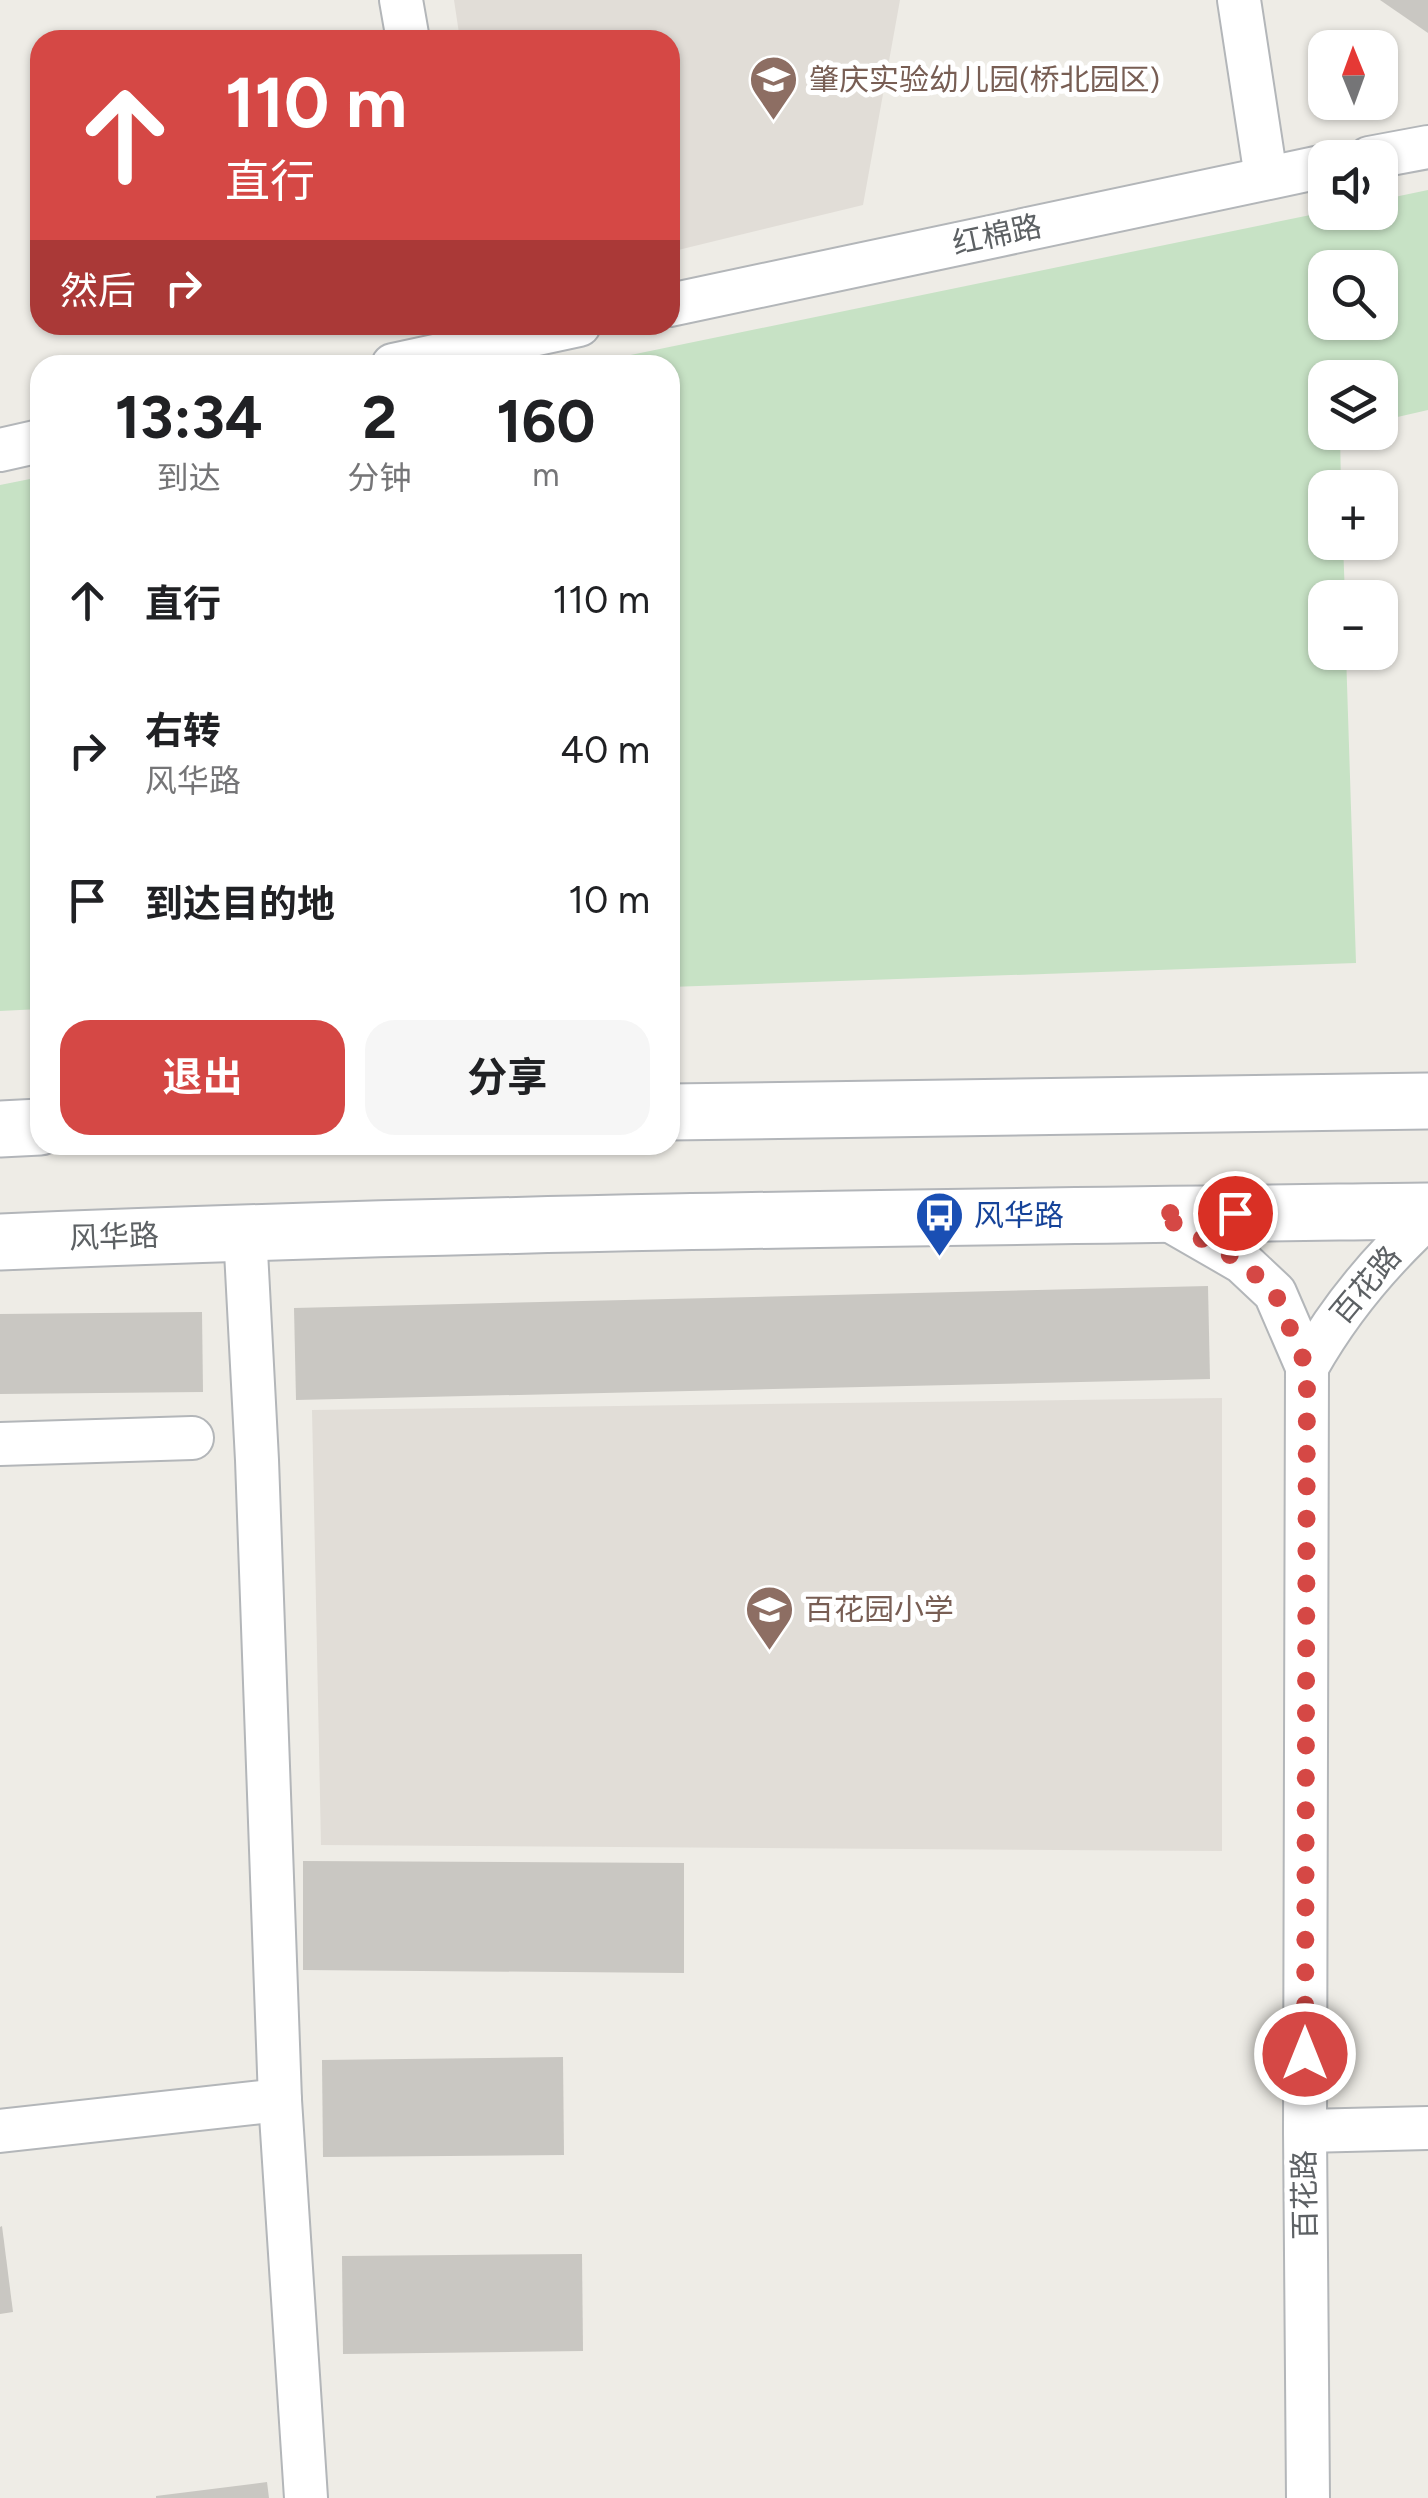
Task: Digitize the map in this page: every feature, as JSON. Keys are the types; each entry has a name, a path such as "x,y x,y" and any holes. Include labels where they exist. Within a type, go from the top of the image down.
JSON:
{"main road":[{"path":"680,1112 1428,1101"},
{"path":"0,1129 30,1128"},
{"name":"风华路","path":"0,1242 245,1232 1157,1213 1428,1214"}],"street":[{"path":"401,0 406,30"},
{"path":"1239,0 1266,177"},
{"path":"1398,152 1428,146"},
{"name":"红棉路","path":"680,304 1308,169"},
{"path":"417,355 457,338 485,335"},
{"path":"0,450 30,443"},
{"path":"1157,1213 1242,1262 1275,1293 1307,1368"},
{"name":"百花路","path":"1308,2498 1307,1368 1332,1322 1387,1254 1428,1214"},
{"path":"245,1232 280,2100 306,2498"},
{"path":"0,1444 192,1438"},
{"path":"0,2132 280,2100"},
{"path":"1305,2130 1428,2128"}],"shaded area":[{"name":"肇庆实验幼儿园(桥北园区)","path":"454,0 900,0 863,205 680,250 680,30 458,30"},
{"name":"百花园小学","path":"1222,1398 1222,1851 321,1845 312,1410"}],"green space":[{"path":"1428,190 1428,410 1398,417 1398,360 1308,360 1308,450 1340,450 1341,470 1308,470 1308,560 1344,560 1344,580 1308,580 1308,670 1347,670 1356,963 680,987 680,355 631,355 1308,216 1308,230 1398,230 1398,196"},
{"path":"30,479 30,1010 0,1011 0,485"}],"building":[{"path":"1380,0 1428,0 1428,33"},
{"path":"1208,1286 1210,1379 296,1400 294,1308"},
{"path":"202,1312 203,1392 0,1394 0,1314"},
{"path":"303,1861 684,1863 684,1973 303,1970"},
{"path":"563,2057 564,2155 323,2157 322,2060"},
{"path":"0,2227 13,2312 0,2314"},
{"path":"582,2254 583,2351 343,2354 342,2256"},
{"path":"267,2482 269,2498 156,2498 156,2496"}],"place":[{"name":"肇庆实验幼儿园(桥北园区)","path":"774,122"},
{"name":"风华路","path":"939,1258"},
{"name":"百花园小学","path":"769,1652"}],"route":[{"path":"1235,1213 1157,1213 1242,1262 1275,1293 1307,1368 1305,2054"}]}
